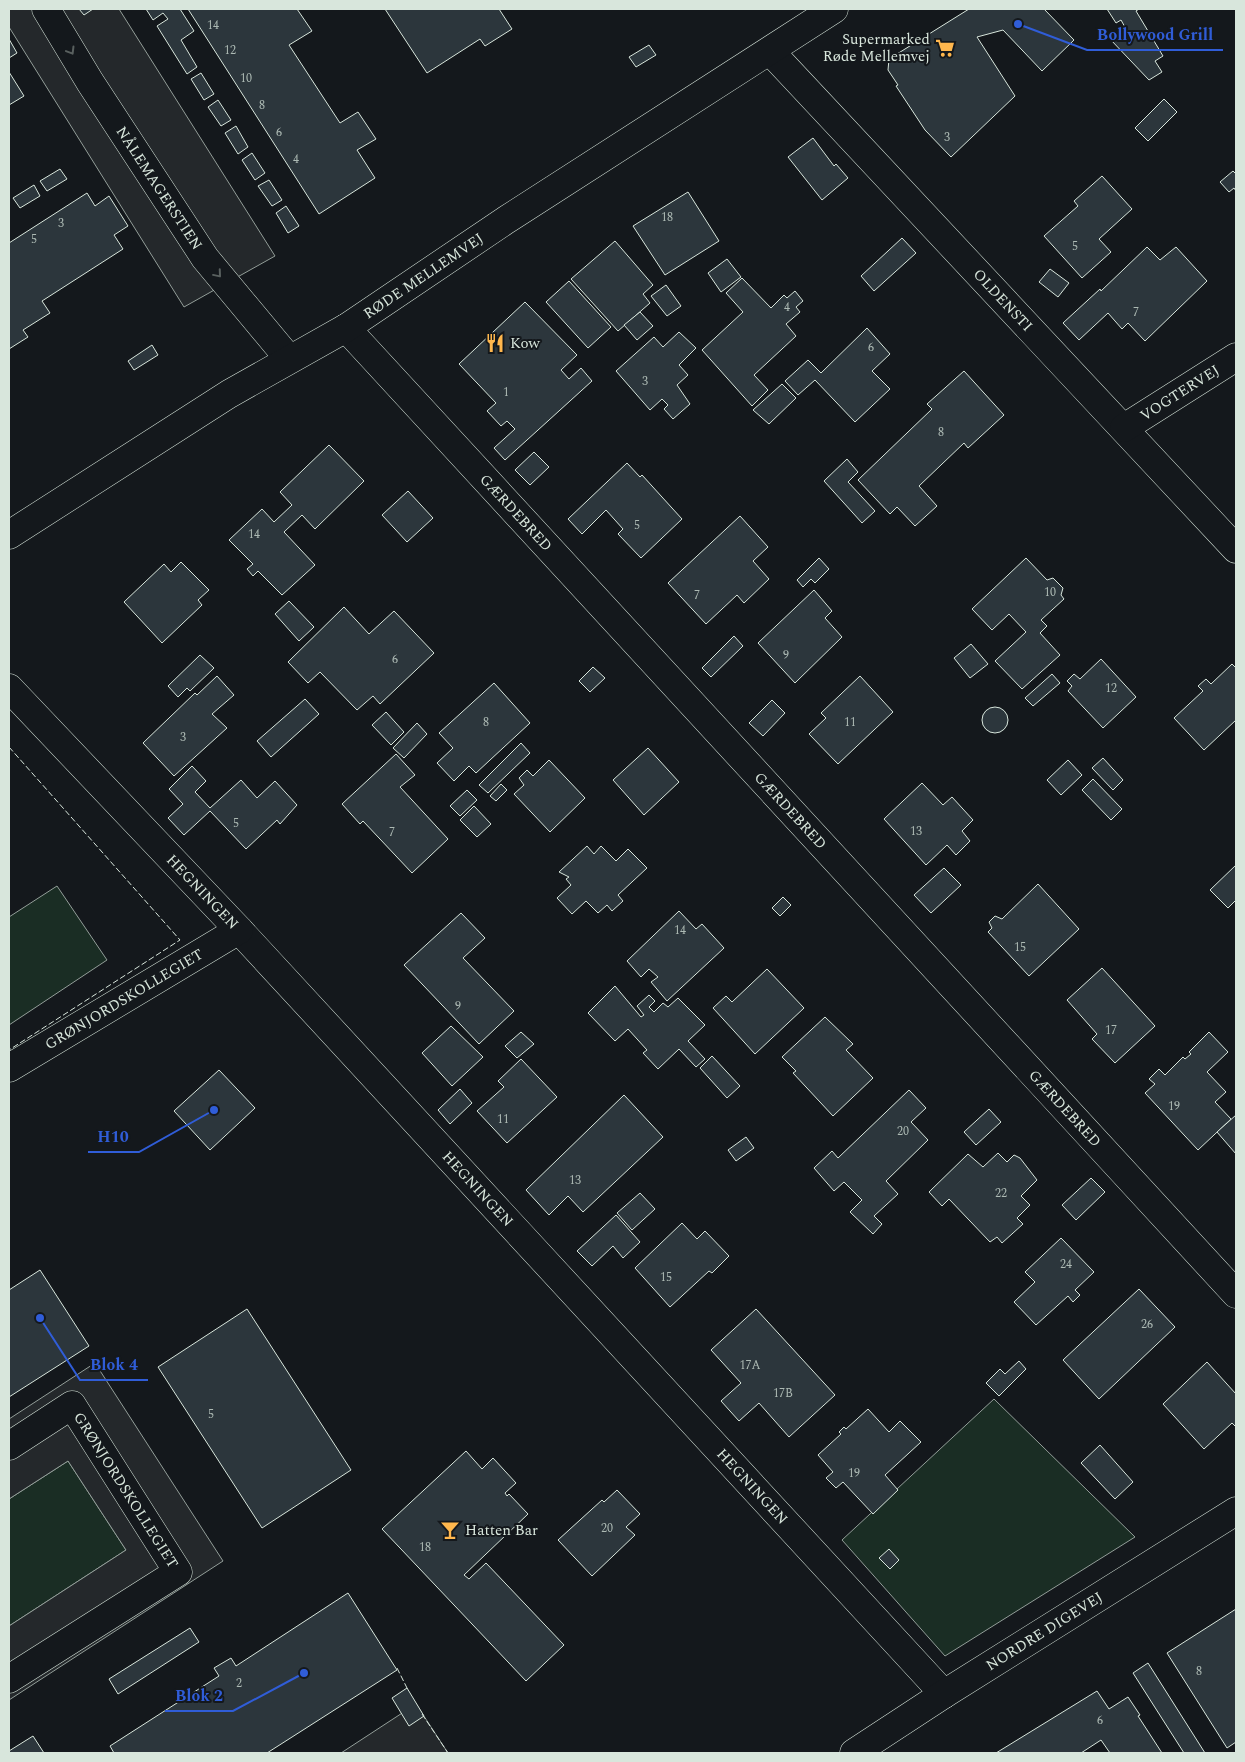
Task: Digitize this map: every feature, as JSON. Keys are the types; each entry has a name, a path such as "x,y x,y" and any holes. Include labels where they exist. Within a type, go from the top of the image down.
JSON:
{"street":[{"name":"NÅLEMAGERSTIEN","path":"46,9 90,82 205,258 289,358"},
{"name":"RØDE MELLEMVEJ","path":"9,536 228,394 289,358 346,328 506,220 834,9"},
{"name":"OLDENSTI","path":"770,51 1236,549"},
{"name":"GÆRDEBRED","path":"346,328 1236,1294"},
{"name":"VOGTERVEJ","path":"1124,428 1236,357"},
{"name":"HEGNINGEN","path":"9,688 239,930 944,1694"},
{"name":"GRØNJORDSKOLLEGIET","path":"9,1068 239,930"},
{"name":"GRØNJORDSKOLLEGIET","path":"9,1446 72,1405 178,1572 9,1679"},
{"name":"NORDRE DIGEVEJ","path":"854,1753 944,1694 1236,1511"}],"green space":[{"path":"57,886 107,960 9,1025 9,917"},
{"path":"994,1399 1135,1537 945,1656 842,1540"},
{"path":"68,1461 126,1550 9,1626 9,1499"}],"shaded area":[{"path":"9,9 119,9 275,256 184,307 9,27"},
{"path":"95,1363 223,1561 9,1700 9,1626 126,1550 68,1461 9,1499 9,1419"},
{"path":"416,1704 448,1753 341,1753"}],"building":[{"path":"79,9 93,9 84,15"},
{"path":"146,9 180,9 194,31 181,40 197,67 187,74 157,26 168,19 163,13 153,20"},
{"path":"188,9 297,9 312,31 289,45 340,123 358,112 376,139 357,150 375,178 319,214"},
{"path":"385,9 499,9 512,29 485,46 480,39 427,73"},
{"path":"969,9 1044,9 1074,40 1042,71 1003,30 977,37 1015,96 951,157 925,130 896,86 898,85 888,70 889,59"},
{"path":"1107,9 1139,9 1136,11 1163,56 1155,61 1162,72 1149,80 1110,39 1126,29 1121,20 1116,23"},
{"path":"9,39 17,53 9,58"},
{"path":"649,45 656,55 636,67 629,57"},
{"path":"9,72 24,96 9,105"},
{"path":"201,73 214,94 204,100 191,79"},
{"path":"1164,99 1177,112 1148,141 1135,128"},
{"path":"218,100 231,120 221,126 208,107"},
{"path":"236,126 248,147 238,154 225,133"},
{"path":"813,138 834,166 836,164 848,178 822,200 788,157"},
{"path":"252,153 265,173 255,180 242,160"},
{"path":"60,169 67,179 47,191 40,181"},
{"path":"1233,171 1236,174 1236,191 1234,188 1229,192 1220,182"},
{"path":"1102,176 1132,209 1099,239 1111,252 1082,278 1044,236 1078,206 1074,201"},
{"path":"269,180 282,200 272,206 258,186"},
{"path":"34,185 40,196 20,208 13,198"},
{"path":"688,192 719,241 665,275 633,226"},
{"path":"87,193 95,206 109,196 128,226 114,235 123,249 42,301 50,313 23,330 28,337 9,349 9,243"},
{"path":"286,206 299,226 288,233 276,213"},
{"path":"902,238 916,253 874,291 861,276"},
{"path":"615,241 653,285 643,294 650,303 618,331 571,279"},
{"path":"1147,247 1160,260 1176,247 1207,281 1145,341 1128,323 1122,329 1108,313 1079,340 1063,323 1100,289 1101,291"},
{"path":"727,259 741,277 721,292 708,273"},
{"path":"1050,269 1069,283 1058,297 1039,282"},
{"path":"742,278 771,308 784,295 787,298 795,291 803,301 796,307 800,312 786,324 796,336 754,375 768,390 752,406 702,350 743,312 726,293"},
{"path":"569,281 611,327 588,348 546,302"},
{"path":"666,285 681,306 667,316 651,296"},
{"path":"525,302 577,355 561,370 569,379 581,368 592,381 505,460 494,448 515,429 507,421 501,426 487,411 496,403 459,364"},
{"path":"640,312 653,326 637,340 624,325"},
{"path":"867,328 890,354 872,371 890,389 855,422 815,380 798,395 785,381 808,360 821,373"},
{"path":"679,332 696,348 679,365 688,375 677,385 690,404 673,419 664,409 668,405 662,399 650,410 616,371 654,337 663,347"},
{"path":"152,345 158,355 134,370 128,361"},
{"path":"964,371 1004,415 968,448 964,443 919,486 937,506 915,526 897,507 890,514 858,480 932,409 927,404"},
{"path":"782,384 796,398 769,424 753,410"},
{"path":"329,445 364,481 315,529 302,515 284,532 315,565 282,595 258,571 253,576 247,569 253,564 229,540 262,509 274,522 292,505 280,492"},
{"path":"534,452 549,467 530,485 515,470"},
{"path":"847,459 858,472 848,482 875,511 862,523 824,481"},
{"path":"627,463 640,477 642,475 682,519 641,558 618,534 623,529 606,510 582,534 568,519"},
{"path":"408,491 433,518 407,542 382,515"},
{"path":"740,516 768,547 753,561 769,579 744,603 737,595 706,624 668,583"},
{"path":"819,558 829,569 815,583 811,579 803,587 797,580"},
{"path":"1026,558 1047,580 1053,578 1063,588 1061,595 1064,599 1041,620 1047,626 1040,633 1060,655 1022,689 995,661 1026,632 1009,614 992,630 972,609"},
{"path":"181,562 209,590 198,600 202,605 162,643 124,602 164,564 171,572"},
{"path":"814,590 832,611 825,618 842,637 795,683 758,643"},
{"path":"289,601 314,627 299,641 275,614"},
{"path":"344,607 369,634 394,611 434,653 380,704 373,696 357,710 320,672 308,683 288,662"},
{"path":"734,636 743,646 711,677 702,668"},
{"path":"971,644 988,664 970,678 954,658"},
{"path":"200,655 214,668 190,691 187,688 178,697 168,686"},
{"path":"1101,659 1136,697 1103,728 1068,691 1072,686 1067,681 1074,674 1080,679"},
{"path":"1232,664 1236,668 1236,720 1204,750 1174,718 1203,691 1198,686 1206,679 1211,684"},
{"path":"593,667 605,678 590,692 579,681"},
{"path":"1052,674 1060,683 1033,706 1025,698"},
{"path":"217,676 234,695 212,714 227,728 174,776 143,743 195,693 197,695"},
{"path":"860,676 893,712 838,764 809,734 826,718 821,713"},
{"path":"494,683 530,723 476,773 469,766 454,781 437,763 453,748 439,733"},
{"path":"305,699 319,714 271,757 257,741"},
{"path":"772,700 785,713 763,736 749,723"},
{"path":"995,707 1004,711 1008,720 1004,729 995,733 986,729 982,720 986,711"},
{"path":"386,712 404,732 391,745 372,725"},
{"path":"417,723 427,734 404,758 393,748"},
{"path":"521,743 530,753 488,793 479,785"},
{"path":"648,748 679,782 644,815 613,780"},
{"path":"396,754 415,775 400,787 448,839 412,873 363,821 360,824 342,804"},
{"path":"1103,758 1123,780 1113,790 1092,768"},
{"path":"549,760 585,798 550,832 514,794 524,785 519,778 527,770 533,776"},
{"path":"1068,760 1082,775 1061,795 1047,780"},
{"path":"192,766 206,781 195,792 210,808 241,780 257,798 275,781 297,805 280,824 277,820 246,849 210,811 184,835 168,818 183,804 169,789"},
{"path":"1093,779 1122,809 1111,820 1082,790"},
{"path":"922,783 943,805 952,797 973,820 962,831 970,841 956,855 947,845 926,865 884,819"},
{"path":"501,784 507,790 496,801 490,796"},
{"path":"467,790 477,800 460,816 450,806"},
{"path":"474,806 491,824 477,837 460,820"},
{"path":"587,846 594,854 601,846 616,861 628,849 647,868 618,895 623,901 612,911 607,905 598,913 586,901 572,914 557,898 571,885 566,879 569,877 559,872"},
{"path":"1236,865 1236,900 1228,908 1210,890"},
{"path":"944,868 961,885 931,913 914,895"},
{"path":"1038,884 1079,929 1029,976 988,932 992,928 989,922 995,916 1002,919"},
{"path":"783,897 791,905 780,916 772,908"},
{"path":"679,911 696,929 702,924 724,948 667,1001 651,982 658,977 649,969 641,977 627,961"},
{"path":"461,913 485,938 463,958 514,1011 479,1044 404,965"},
{"path":"1102,968 1155,1026 1115,1063 1092,1039 1097,1034 1067,1000"},
{"path":"767,969 804,1008 755,1054 713,1008 726,996 732,1002"},
{"path":"615,986 641,1017 644,1015 637,1006 649,995 655,1001 649,1007 654,1012 663,1003 668,1007 678,998 705,1025 688,1041 705,1059 696,1067 679,1049 658,1069 643,1053 647,1050 628,1029 615,1041 588,1013"},
{"path":"825,1017 853,1044 846,1050 873,1078 833,1116 793,1073 796,1071 782,1057"},
{"path":"451,1026 483,1057 452,1086 422,1053"},
{"path":"521,1032 534,1044 517,1058 505,1046"},
{"path":"1209,1032 1228,1052 1207,1072 1226,1092 1215,1102 1231,1119 1198,1150 1145,1093 1155,1084 1149,1079 1159,1069 1165,1075 1183,1057 1185,1059 1191,1054 1189,1052"},
{"path":"712,1056 740,1086 727,1098 700,1068"},
{"path":"521,1059 557,1097 507,1143 477,1111 504,1087 498,1081"},
{"path":"219,1070 255,1108 210,1150 174,1111"},
{"path":"460,1089 472,1103 450,1124 438,1110"},
{"path":"909,1090 926,1108 911,1122 928,1140 886,1181 898,1194 874,1216 882,1224 873,1234 850,1212 862,1200 844,1182 834,1191 814,1168 832,1151 838,1158"},
{"path":"624,1095 663,1137 583,1212 568,1196 549,1215 526,1190"},
{"path":"989,1109 1001,1122 976,1145 964,1132"},
{"path":"1236,1115 1236,1154 1217,1132"},
{"path":"746,1137 754,1148 736,1161 728,1150"},
{"path":"998,1153 1007,1162 1014,1155 1020,1158 1037,1180 1021,1196 1030,1205 1017,1218 1023,1224 1002,1243 997,1237 990,1242 949,1199 942,1206 929,1192 968,1154 983,1167"},
{"path":"1091,1178 1105,1192 1076,1220 1062,1205"},
{"path":"640,1193 655,1209 632,1230 617,1213"},
{"path":"616,1215 640,1242 623,1258 613,1246 592,1266 577,1251"},
{"path":"682,1223 697,1239 705,1231 729,1256 712,1273 709,1271 670,1307 635,1268"},
{"path":"1061,1238 1094,1272 1075,1290 1080,1295 1073,1302 1068,1296 1036,1325 1014,1302 1035,1282 1025,1272"},
{"path":"40,1270 89,1346 9,1397 9,1290"},
{"path":"1139,1289 1175,1327 1099,1399 1063,1360"},
{"path":"247,1309 351,1470 262,1528 158,1367"},
{"path":"756,1309 835,1395 789,1437 759,1403 739,1421 721,1401 741,1383 711,1350"},
{"path":"1019,1361 1026,1369 999,1396 986,1383 1000,1369 1005,1374"},
{"path":"1207,1362 1236,1394 1236,1427 1232,1423 1204,1449 1163,1404"},
{"path":"868,1409 889,1432 900,1421 921,1442 885,1475 898,1490 873,1514 843,1482 836,1488 826,1478 833,1472 818,1455 841,1434 839,1432 844,1427 846,1429"},
{"path":"1100,1445 1133,1482 1115,1499 1081,1463"},
{"path":"466,1451 482,1469 493,1458 516,1483 505,1493 507,1496 509,1494 528,1514 464,1575 469,1579 486,1563 564,1645 526,1681 382,1529"},
{"path":"617,1490 640,1514 626,1527 635,1535 592,1576 558,1540 602,1500 604,1502"},
{"path":"889,1549 899,1560 890,1569 879,1558"},
{"path":"348,1593 397,1670 267,1753 114,1753 110,1746 219,1676 214,1668 231,1658 236,1666"},
{"path":"1236,1609 1236,1742 1227,1748 1167,1653"},
{"path":"190,1628 199,1642 118,1694 109,1679"},
{"path":"1148,1663 1205,1753 1184,1753 1133,1673"},
{"path":"407,1688 424,1716 409,1726 392,1698"},
{"path":"1097,1691 1109,1709 1128,1697 1162,1753 1110,1753 1101,1740 1081,1753 996,1753"},
{"path":"33,1736 44,1753 9,1753 9,1751"}],"fence":[{"path":"9,747 180,940 9,1050"},
{"path":"397,1668 408,1690"},
{"path":"422,1714 448,1753"}],"place":[{"name":"Bollywood Grill","path":"1018,24"},
{"name":"Supermarked Røde Mellemvej","path":"945,48"},
{"name":"Kow","path":"495,343"},
{"name":"H10","path":"214,1110"},
{"name":"Blok 4","path":"40,1318"},
{"name":"Hatten Bar","path":"450,1530"},
{"name":"Blok 2","path":"304,1673"}]}
